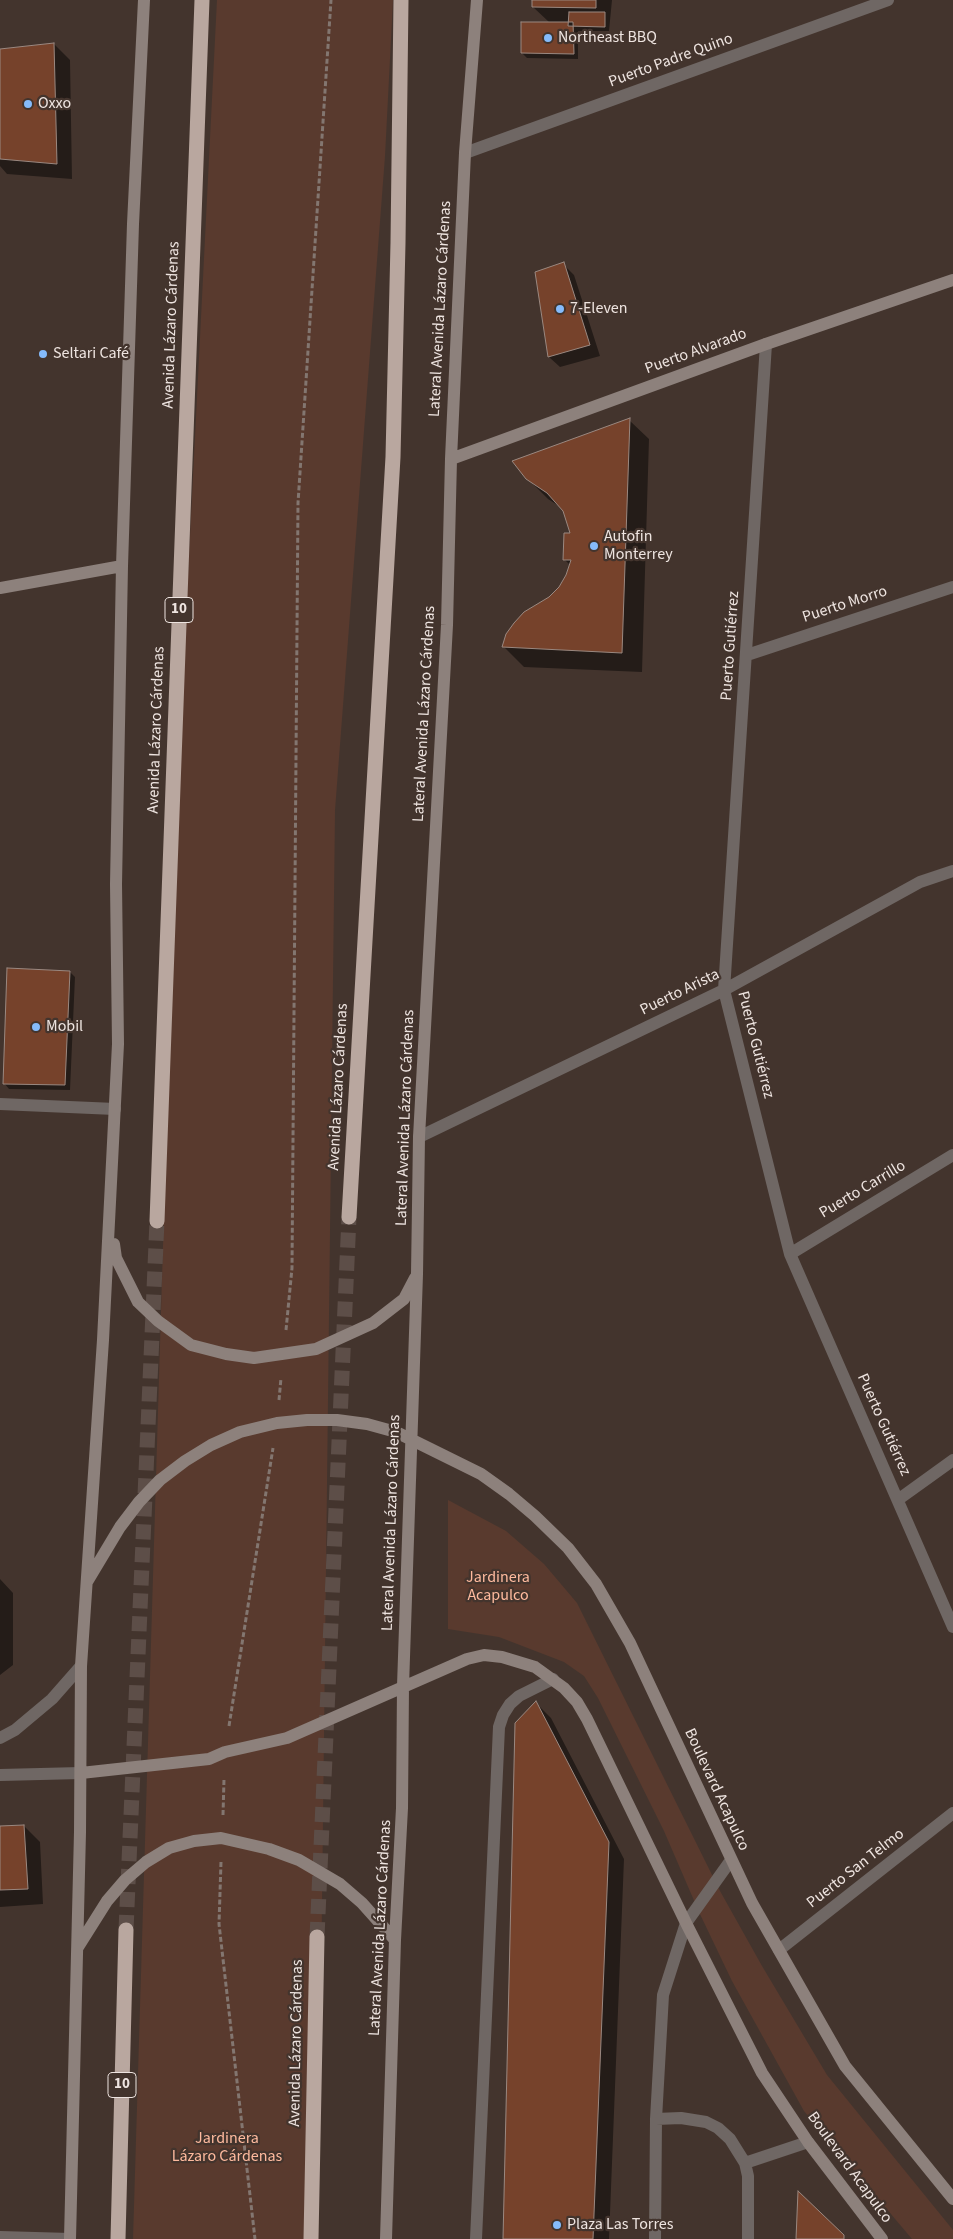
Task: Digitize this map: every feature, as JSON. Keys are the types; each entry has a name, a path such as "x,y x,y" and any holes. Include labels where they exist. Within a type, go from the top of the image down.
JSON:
{"highway":[{"name":"Avenida Lázaro Cárdenas","path":"157,1221 202,0"},
{"name":"Avenida Lázaro Cárdenas","path":"349,1217 392,457 398,243 401,0"},
{"name":"10","path":"118,2239 126,1930"},
{"name":"Avenida Lázaro Cárdenas","path":"311,2239 317,1937"}],"main road":[{"path":"70,2239 78,1948 81,1666 111,1211 118,1044 116,884 122,566 133,224 144,0"},
{"name":"Lateral Avenida Lázaro Cárdenas","path":"386,2239 395,1940 402,1808 403,1686 417,1274 419,1137 447,625 451,459 465,153 477,0"},
{"name":"Puerto Alvarado","path":"451,459 766,344 953,280"},
{"path":"0,588 122,566"},
{"path":"111,1211 116,1258 138,1302 158,1321 191,1345 226,1354 254,1358 316,1349 373,1323 404,1299 417,1274"},
{"name":"Boulevard Acapulco","path":"85,1584 120,1527 138,1502 160,1480 184,1461 211,1445 240,1432 277,1423 337,1420 382,1428 481,1474 536,1516 568,1548 596,1584 630,1642 731,1860 779,1950 845,2066 953,2199"},
{"name":"Boulevard Acapulco","path":"81,1773 209,1759 226,1752 287,1738 467,1659 484,1655 520,1661 553,1679 577,1702 587,1719 686,1923 762,2073 808,2142 882,2239"},
{"path":"78,1948 107,1901 125,1880 146,1862 169,1848 194,1841 222,1838 269,1849 300,1860 340,1884 362,1902 395,1940"}],"street":[{"name":"Puerto Padre Quino","path":"465,153 888,0"},
{"name":"Puerto Gutiérrez","path":"766,344 724,990 790,1254 953,1627"},
{"name":"Puerto Morro","path":"747,655 953,587"},
{"name":"Puerto Arista","path":"419,1137 724,990 920,882 953,871"},
{"path":"0,1104 115,1110"},
{"name":"Puerto Carrillo","path":"790,1254 953,1155"},
{"path":"899,1500 953,1460"},
{"path":"0,1738 15,1730 52,1700 81,1666"},
{"path":"476,2239 499,1727 503,1715 510,1704 519,1696 553,1679"},
{"path":"0,1775 81,1773"},
{"name":"Puerto San Telmo","path":"779,1950 953,1813"},
{"path":"655,2239 656,2119 663,1995 686,1923 731,1860"},
{"path":"656,2119 682,2118 706,2122 718,2128 730,2139 745,2164 748,2176 748,2239"},
{"path":"745,2164 808,2142"},
{"path":"0,2237 70,2239"}],"path":[{"path":"255,2239 219,1924 226,1752 277,1423 292,1268 298,503 331,0"}],"green space":[{"name":"Jardinera Lázaro Cárdenas","path":"217,0 393,0 385,156 335,810 318,2239 133,2239 176,815"},
{"name":"Jardinera Acapulco","path":"448,1500 506,1531 544,1564 577,1603 720,1891 762,1966 827,2075 953,2230 953,2239 912,2239 804,2111 732,1981 699,1912 664,1831 598,1698 584,1676 564,1662 499,1637 448,1629"}],"building":[{"path":"532,0 596,0 596,8 532,7"},
{"path":"569,12 605,12 605,27 568,26"},
{"path":"521,22 573,22 574,54 521,53"},
{"name":"Oxxo","path":"54,43 57,164 0,159 0,49"},
{"name":"7-Eleven","path":"564,262 590,345 548,357 535,272"},
{"name":"Autofin Monterrey","path":"630,418 622,653 502,647 506,634 524,612 549,597 559,587 566,575 571,560 563,560 564,533 570,533 563,511 547,493 526,479 512,461"},
{"name":"Mobil","path":"7,968 70,971 65,1085 3,1084"},
{"path":"536,1701 609,1842 593,2239 503,2239 515,1723"},
{"path":"24,1825 28,1889 0,1890 0,1826"},
{"path":"798,2191 844,2235 844,2239 796,2239"}],"tunnel":[{"path":"317,1937 349,1217"},
{"path":"126,1930 157,1221"}],"place":[{"name":"Northeast BBQ","path":"548,38"},
{"name":"Oxxo","path":"28,104"},
{"name":"7-Eleven","path":"560,309"},
{"name":"Seltari Café","path":"43,354"},
{"name":"Autofin Monterrey","path":"594,546"},
{"name":"Mobil","path":"36,1027"},
{"name":"Plaza Las Torres","path":"557,2225"}]}
